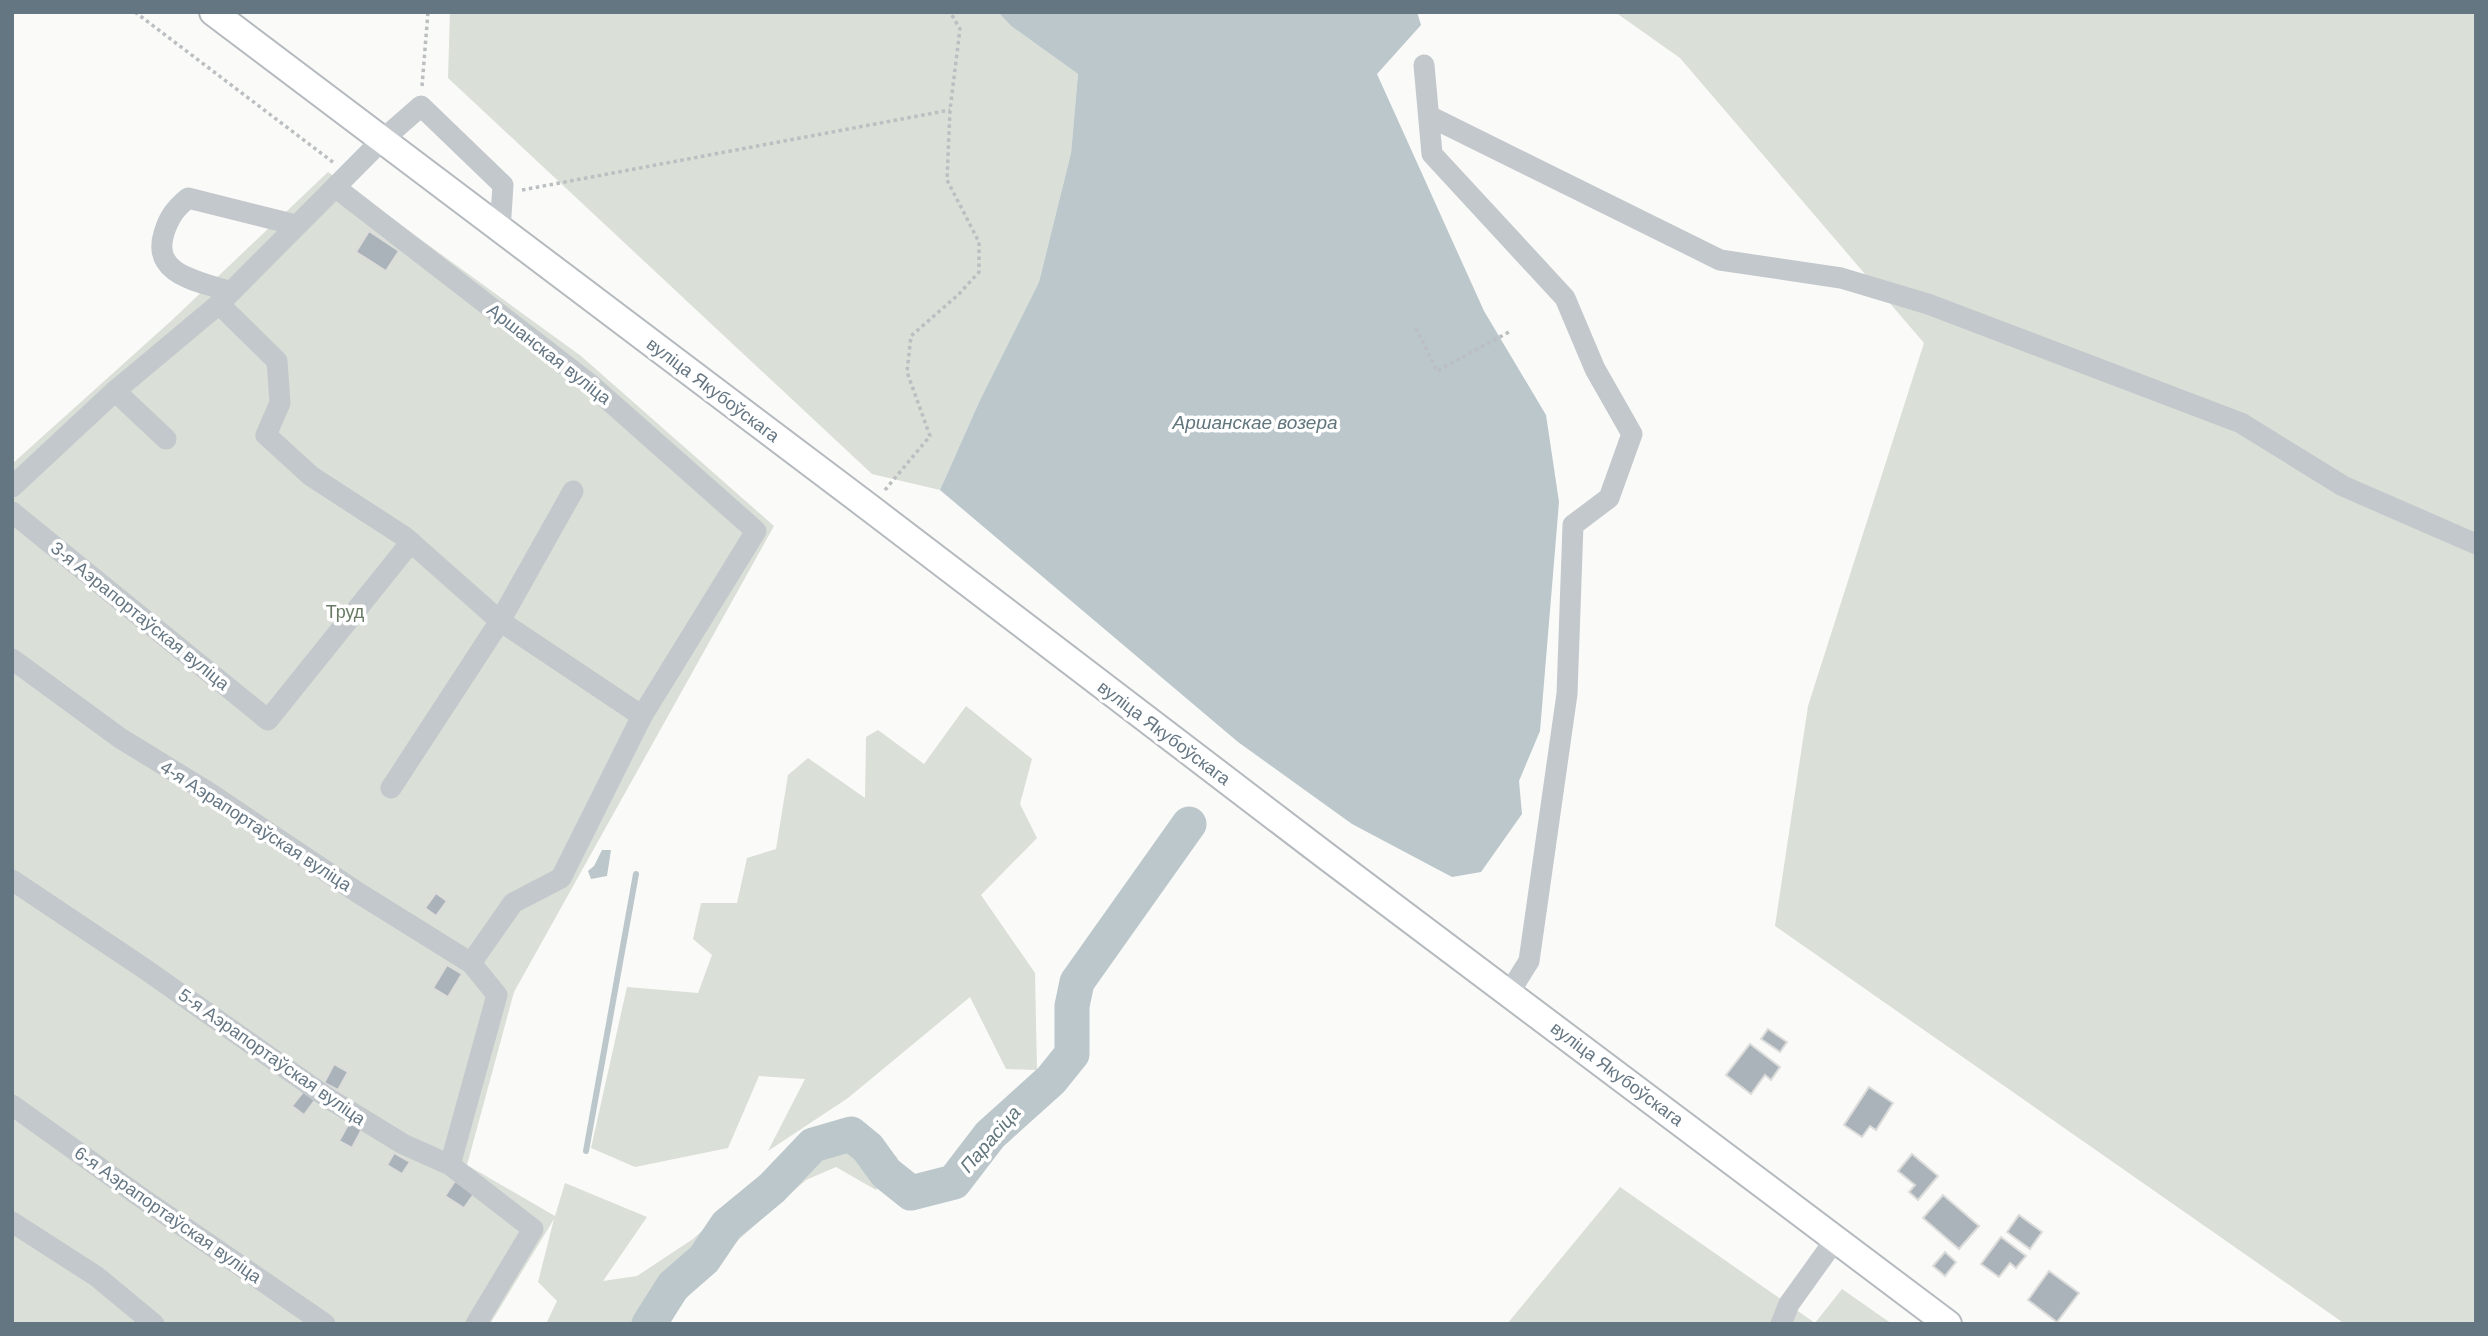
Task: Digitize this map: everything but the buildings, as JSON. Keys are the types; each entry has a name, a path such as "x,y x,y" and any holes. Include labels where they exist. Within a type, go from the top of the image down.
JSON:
{"main road":[{"name":"вуліца Якубоўскага","path":"213,12 1948,1324"}],"street":[{"path":"1424,65 1432,154 1565,298 1595,369 1632,433 1609,498 1573,525 1567,694 1529,961 1509,993"},
{"path":"12,487 115,391 225,298 341,180 421,106 503,185 500,230"},
{"path":"1429,116 1720,260 1841,278 1928,304 2241,423 2343,486 2476,544"},
{"name":"Аршанская вуліца","path":"341,180 590,384 755,531 642,716"},
{"path":"296,225 188,198 173,210 160,247 163,261 173,270 225,298 278,361 281,403 266,435 311,475 411,542 500,621 642,716 561,878 513,903 471,963"},
{"path":"115,391 166,439"},
{"path":"391,788 500,621 573,491"},
{"name":"3-я Аэрапортаўская вуліца","path":"12,512 268,720 411,542"},
{"name":"4-я Аэрапортаўская вуліца","path":"12,659 120,738 471,963 497,995 450,1166"},
{"name":"5-я Аэрапортаўская вуліца","path":"12,880 145,969 328,1098 403,1144 450,1166 533,1229 476,1324"},
{"name":"6-я Аэрапортаўская вуліца","path":"12,1105 326,1324"},
{"path":"12,1222 96,1276 153,1324"},
{"path":"1781,1324 1788,1304 1835,1240"}],"path":[{"path":"135,12 341,180"},
{"path":"421,106 428,12"},
{"path":"870,508 930,436 907,372 911,336 959,294 979,272 979,242 947,180 950,110 960,29 950,12"},
{"path":"503,194 950,110"},
{"path":"1416,328 1437,371 1509,332"}],"green space":[{"path":"450,12 998,12 1011,26 1078,74 1071,153 1039,282 980,400 940,490 872,474 448,78"},
{"path":"1615,12 2476,12 2476,1324 2345,1324 1775,926 1808,706 1924,343 1680,58"},
{"name":"Труд","path":"328,172 581,356 774,526 514,992 467,1165 555,1216 565,1183 647,1217 603,1281 637,1276 693,1239 802,1140 850,1124 897,1157 876,1190 836,1167 806,1180 728,1249 667,1321 668,1324 546,1324 557,1301 538,1282 554,1219 490,1324 12,1324 12,464 171,321"},
{"path":"966,706 1032,759 1020,804 1037,838 981,895 1035,973 1037,1070 1006,1069 970,997 848,1098 768,1151 805,1079 759,1076 728,1148 635,1167 591,1148 627,987 698,993 712,955 693,939 701,903 737,903 747,858 776,849 788,775 808,758 865,798 866,737 878,730 924,764"},
{"path":"1620,1187 1815,1323 1842,1289 1892,1324 1507,1324"}],"water":[{"name":"Аршанскае возера","path":"998,12 1417,12 1421,25 1377,74 1484,311 1546,415 1559,502 1540,731 1519,781 1522,814 1481,872 1452,877 1352,824 1238,742 940,490 980,400 1039,282 1071,153 1078,74 1011,26"},
{"path":"602,850 611,850 607,876 591,879 588,871 594,866"}],"waterway":[{"name":"Парасіца","path":"649,1324 673,1286 704,1259 727,1225 772,1188 813,1145 851,1134 868,1148 886,1173 911,1193 954,1182 990,1135 1051,1080 1072,1054 1072,1006 1077,982 1189,824"},
{"path":"586,1151 636,874"}]}
